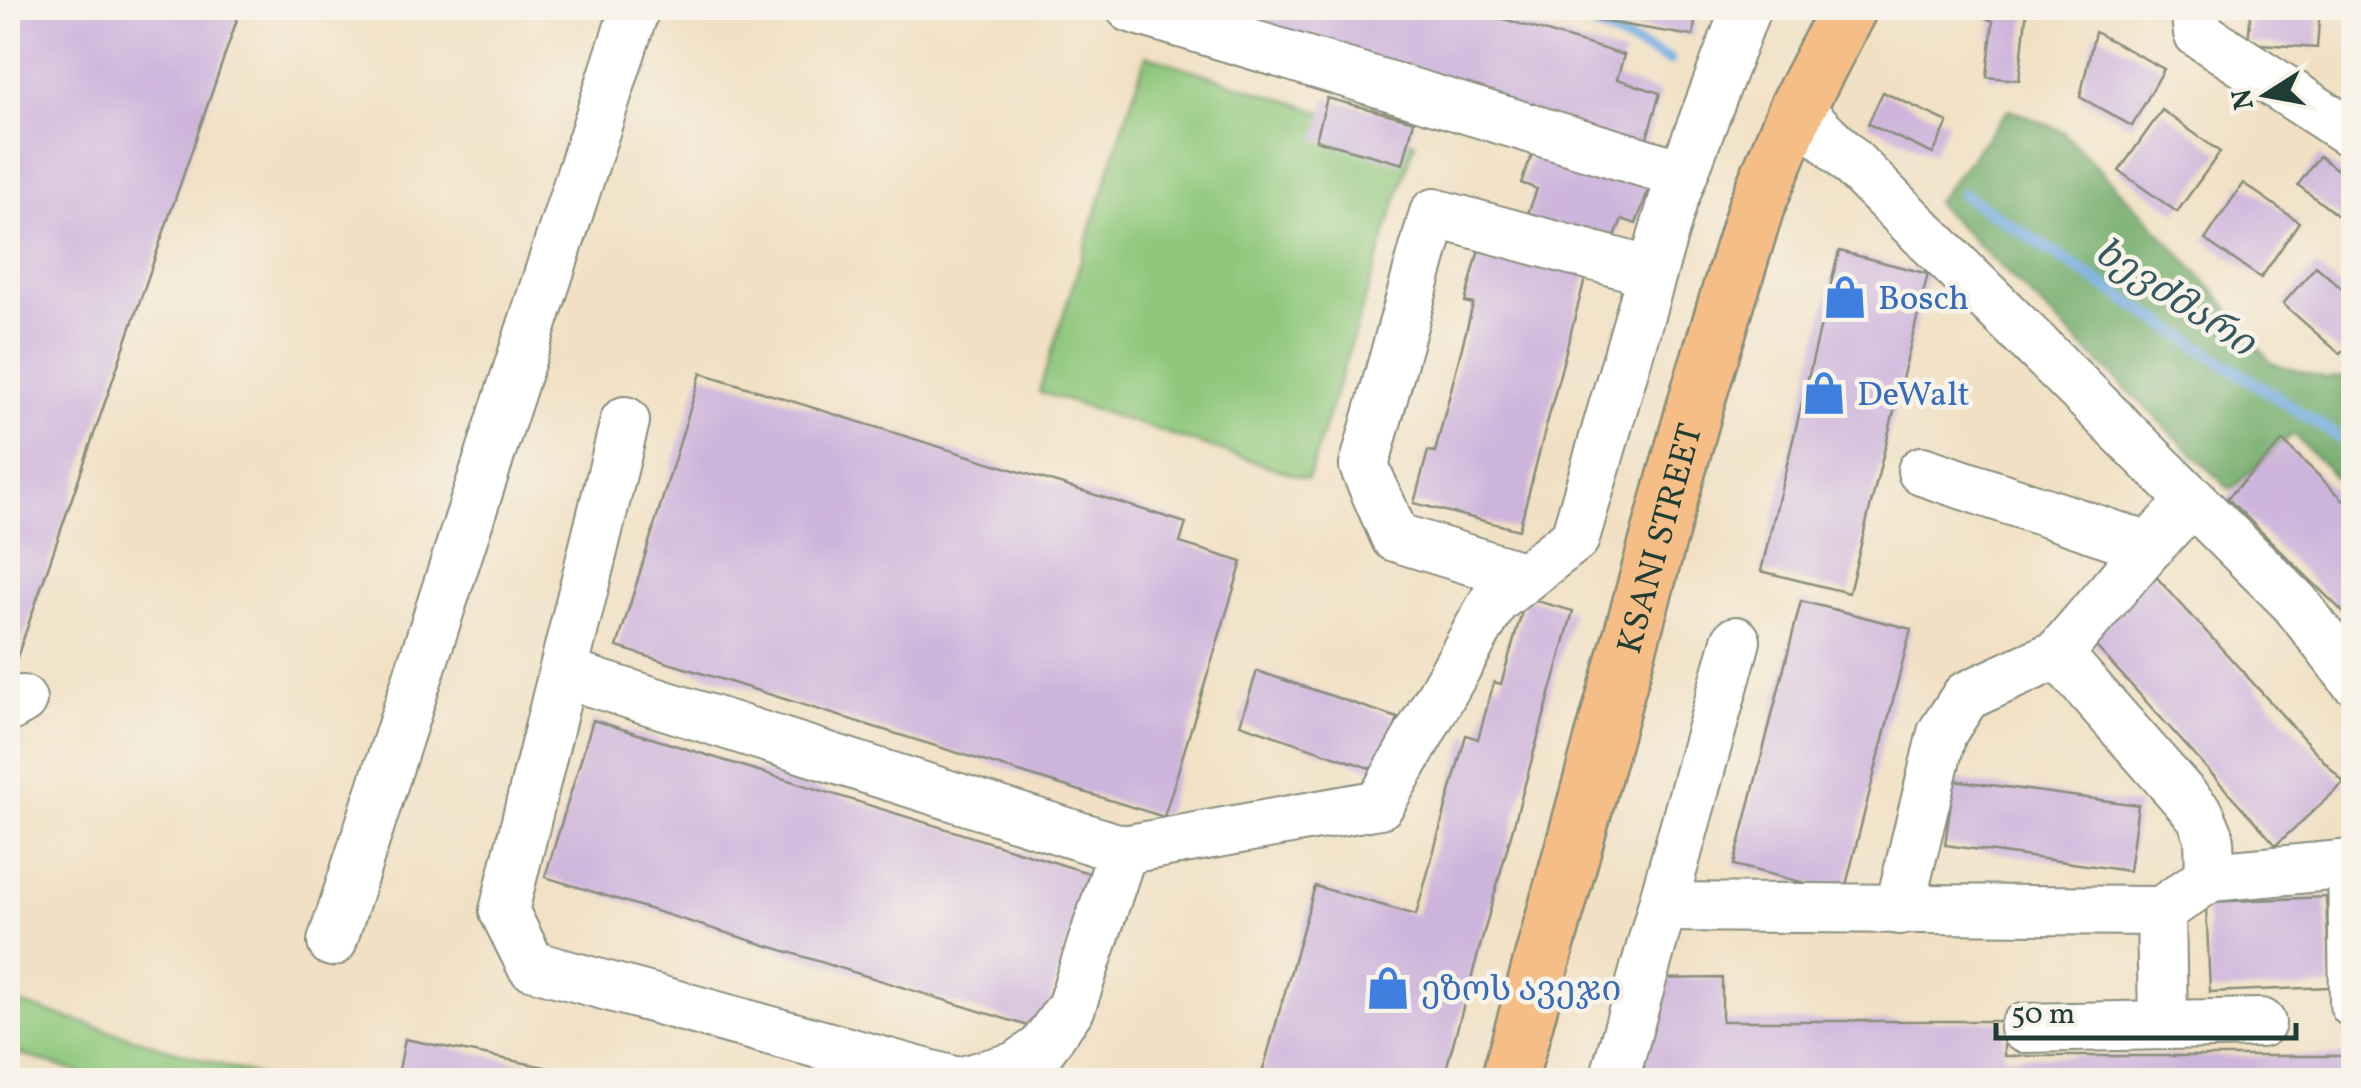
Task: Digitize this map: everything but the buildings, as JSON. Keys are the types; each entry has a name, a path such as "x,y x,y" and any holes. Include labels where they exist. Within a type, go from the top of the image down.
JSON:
{"main road":[{"name":"KSANI STREET","path":"1509,1080 1698,396 1756,206 1797,108 1849,8"}],"street":[{"path":"332,942 635,8"},
{"path":"1131,8 1682,174"},
{"path":"563,673 1123,850 1380,804 1494,601 1575,538 1682,174 1746,8"},
{"path":"2196,8 2198,33 2354,135"},
{"path":"1797,108 2295,603 2354,680"},
{"path":"1525,577 1395,537 1364,466 1434,213 1652,272"},
{"path":"625,421 504,911 531,966 950,1080"},
{"path":"1922,470 2149,547"},
{"path":"1899,910 1942,733 1966,696 2058,654 2193,500"},
{"path":"1614,1080 1736,640"},
{"path":"2058,654 2200,815 2209,836 2210,877"},
{"path":"966,1080 1016,1066 1042,1048 1071,1006 1123,850"},
{"path":"1662,908 2161,911 2210,877 2353,862 2354,1004"},
{"path":"2161,911 2163,1026"},
{"path":"2024,1028 2261,1023"}],"green space":[{"path":"1146,55 1415,142 1308,479 1039,392"},
{"path":"2009,109 2062,131 2214,291 2271,363 2326,379 2353,376 2353,495 2293,434 2230,490 1935,203"},
{"path":"8,1000 271,1080 103,1080 8,1050"}],"waterway":[{"name":"ხევძმარი","path":"1557,8 1669,60"},
{"name":"ხევძმარი","path":"1963,194 2354,447"}],"place":[{"name":"Bosch","path":"1845,297"},
{"name":"DeWalt","path":"1824,393"},
{"name":"ეზოს ავეჯი","path":"1388,988"}]}
